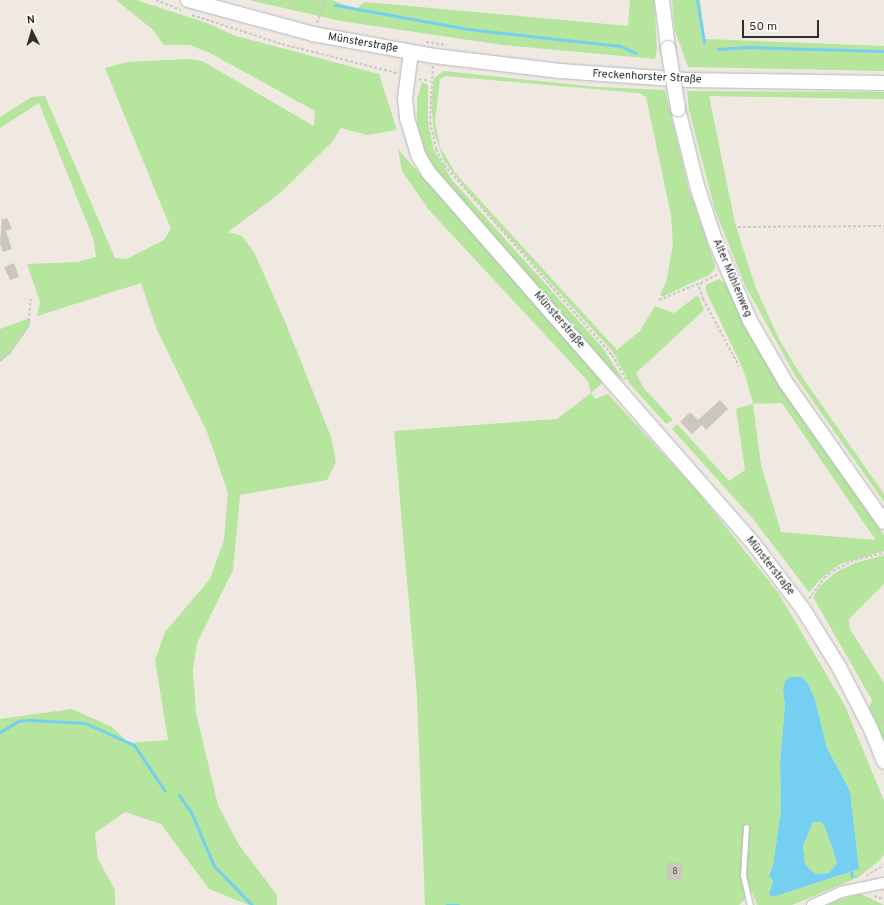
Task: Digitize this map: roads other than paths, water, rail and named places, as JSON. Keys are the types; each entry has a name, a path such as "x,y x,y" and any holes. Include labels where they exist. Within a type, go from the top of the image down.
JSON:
{"main road":[{"name":"Alter Mühlenweg","path":"662,0 678,110 697,186 727,271 750,321 786,383 884,522"},
{"name":"Münsterstraße","path":"187,8 313,34 411,52 407,75 407,118 418,155 429,173 753,543 803,609 839,667 871,729 884,762"},
{"name":"Freckenhorster Straße","path":"411,52 560,71 629,76 884,83"}],"street":[{"path":"812,905 841,892 884,883"}],"lane":[{"path":"746,827 743,875 750,905"}],"water":[{"path":"790,677 802,677 807,682 815,699 827,748 850,791 859,869 773,897 769,894 773,881 769,876 773,865 781,810 780,763 785,704 783,690 785,681","holes":["813,822 821,822 824,825 837,863 829,873 815,874 805,864 803,846"]}],"waterway":[{"path":"697,0 704,42"},
{"path":"335,5 468,29 620,46 636,53"},
{"path":"718,49 748,47 884,51"},
{"path":"0,732 18,721 29,720 85,723 134,745 165,791"},
{"path":"179,795 191,812 214,866 252,905"},
{"path":"851,872 852,876"},
{"path":"447,905 458,905"}]}
